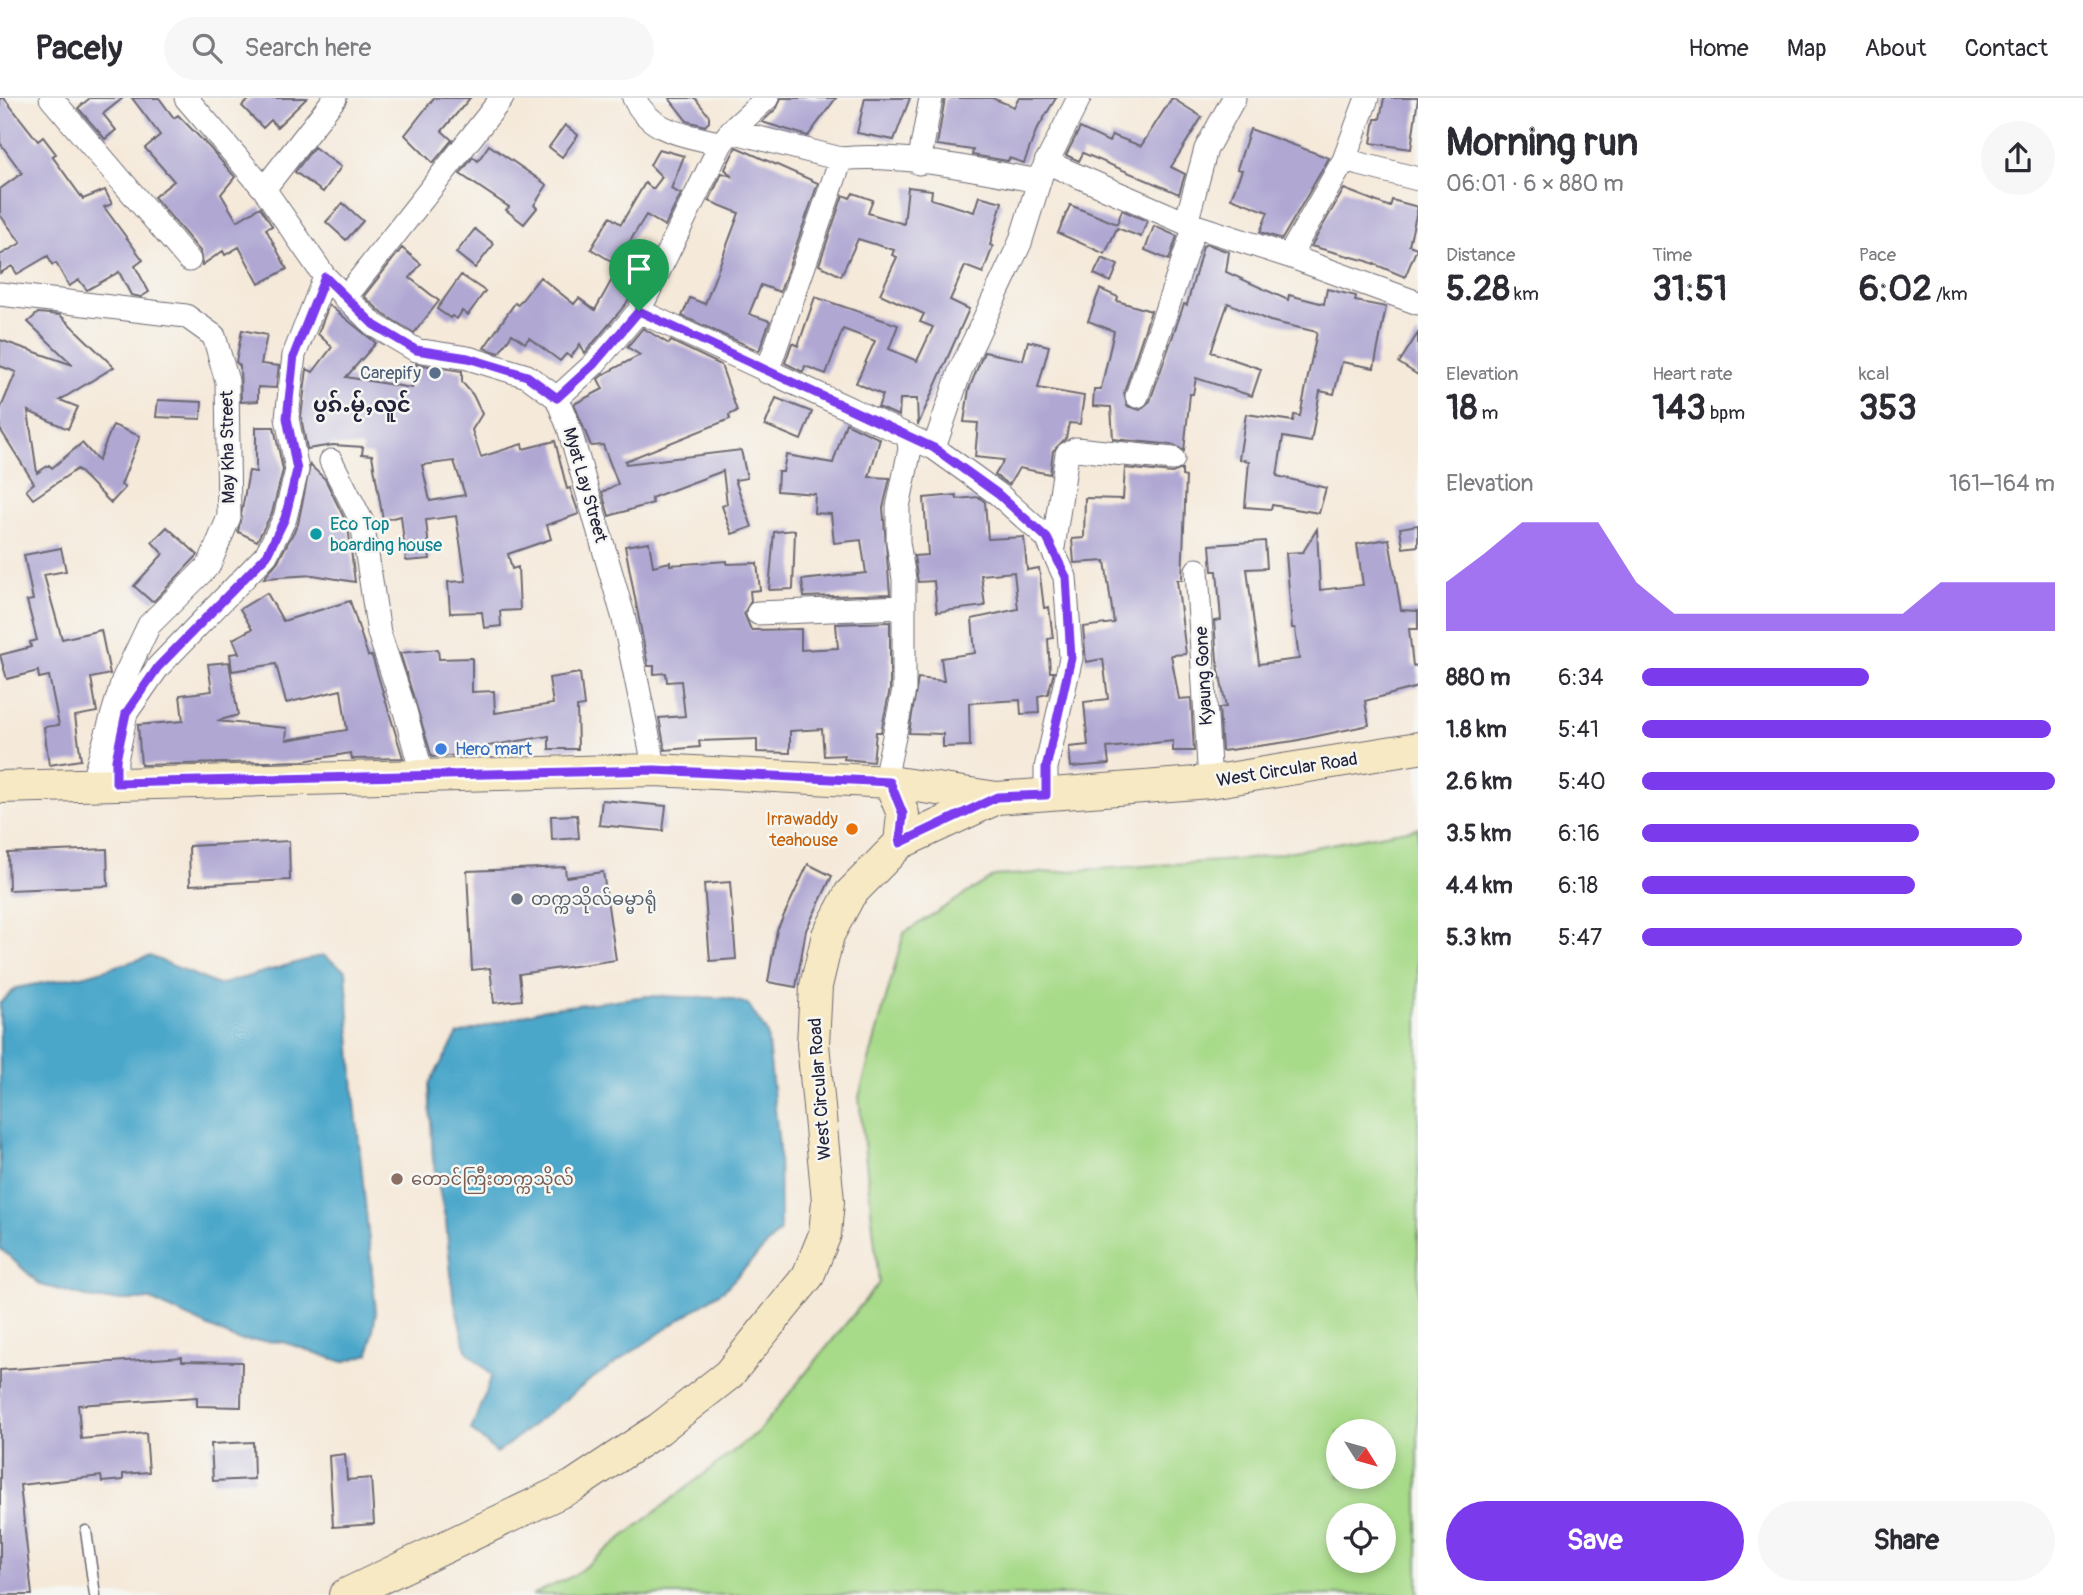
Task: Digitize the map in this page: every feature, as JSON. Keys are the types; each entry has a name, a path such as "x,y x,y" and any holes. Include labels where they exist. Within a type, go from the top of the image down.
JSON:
{"street":[{"path":"51,98 189,260"},
{"path":"186,98 264,189 325,277 374,325 416,350 468,358 527,376 557,398 593,365 639,311 726,138 767,98"},
{"path":"264,189 335,98"},
{"path":"345,299 502,98"},
{"path":"634,98 642,113 654,125 841,159 859,157 1043,172 1418,303"},
{"path":"919,163 931,98"},
{"path":"934,448 960,370 1020,243 1043,172 1079,98"},
{"path":"1138,396 1191,225 1206,149 1234,98"},
{"path":"1289,256 1344,160 1367,98"},
{"path":"767,372 841,159"},
{"path":"1344,160 1418,179"},
{"path":"104,783 116,760 126,713 158,667 267,555 285,518 297,470 287,418 294,355 325,277"},
{"path":"0,316 8,296"},
{"name":"May Kha Street","path":"8,296 186,316 214,337 227,381 229,517 209,565 149,625 123,680 104,783"},
{"path":"639,311 934,448 998,494 1047,538 1066,577 1071,658 1046,768 1046,795"},
{"name":"Myat Lay Street","path":"557,398 569,428 623,615 655,770"},
{"path":"900,843 903,814 890,782 888,765 904,690 898,507 910,449 908,435"},
{"path":"1053,548 1067,454 1076,449 1173,458"},
{"path":"331,461 362,522 379,633 405,711 423,778"},
{"name":"Kyaung Gone","path":"1197,570 1210,782"},
{"path":"758,613 903,607"},
{"name":"West Circular Road","path":"345,1595 573,1486 659,1429 729,1374 808,1276 825,1234 828,1201 813,1045 816,986 828,935 850,894 900,843 997,797 1210,782 1418,748"},
{"path":"0,787 655,770 890,782 997,797"}],"lane":[{"path":"86,1531 95,1595"}],"green space":[{"path":"1418,828 1418,1595 532,1595 573,1576 758,1432 879,1283 859,1097 904,933 994,876 1250,859"}],"water":[{"path":"323,955 346,971 354,1092 376,1312 369,1354 343,1362 283,1342 237,1340 151,1300 98,1300 41,1285 0,1248 0,1003 16,988 86,975 150,956 218,985"},
{"path":"647,996 726,998 748,1004 767,1033 779,1146 780,1231 725,1289 589,1381 497,1453 471,1430 492,1376 466,1350 453,1295 446,1222 433,1160 429,1084 458,1034 545,1009"}],"building":[{"path":"0,98 4,98 38,141 43,137 56,154 52,156 83,199 105,190 112,204 104,207 143,260 135,266 149,292 141,297 131,295 119,272 87,290 79,280 69,286 56,263 52,265 48,256 17,274 12,266 0,273 0,255 21,243 0,215 0,189 22,173 0,143"},
{"path":"90,98 123,98 103,114 116,130 105,139 78,108"},
{"path":"132,98 159,98 174,118 178,115 210,148 235,177 221,194 237,221 260,207 272,226 266,229 287,269 259,284 239,247 225,255 223,251 202,265 200,251 154,197 174,181 145,148 160,135"},
{"path":"251,98 307,98 277,127 271,120 263,128 242,106"},
{"path":"434,98 470,98 442,131 452,140 433,163 405,135"},
{"path":"669,98 695,98 709,116 709,122 705,126 687,121"},
{"path":"781,98 836,98 808,136 762,122 777,108"},
{"path":"865,98 910,98 894,140 857,133"},
{"path":"945,98 992,98 1014,107 1019,98 1056,98 1036,131 1024,163 1009,158 1008,161 972,155 973,150 937,145"},
{"path":"1172,98 1202,117 1171,167 1185,174 1179,194 1083,153 1079,161 1066,155 1080,128 1109,142 1112,135 1141,146"},
{"path":"1384,98 1418,98 1411,149 1371,143 1375,119 1380,119"},
{"path":"565,125 578,135 562,157 549,147"},
{"path":"1250,129 1329,158 1282,239 1260,232 1268,212 1231,198 1242,170 1237,169"},
{"path":"489,145 547,185 534,205 537,208 524,224 506,210 509,207 460,174 473,157 478,161"},
{"path":"314,147 341,167 323,192 295,172"},
{"path":"736,147 818,183 780,292 761,285 749,314 770,321 759,351 682,316 690,298 705,304 739,213 709,201 722,173 731,176 725,169"},
{"path":"659,149 684,156 671,189 681,194 665,226 646,215 616,264 591,249 610,217 621,224 645,183 653,189 662,177 650,165"},
{"path":"908,187 932,190 931,199 974,212 979,196 1002,202 990,245 993,246 983,273 965,266 950,300 969,309 918,425 917,399 900,399 899,416 878,407 883,395 856,383 875,341 843,329 826,374 805,366 803,372 785,363 792,343 798,346 815,297 898,325 889,349 917,361 933,327 920,322 924,314 880,294 897,257 892,255 894,250 858,239 841,276 819,265 843,195 850,198 853,193 873,200 868,213 904,224"},
{"path":"1344,189 1390,207 1392,200 1418,207 1409,245 1417,248 1405,277 1367,261 1311,246"},
{"path":"343,203 363,221 346,240 326,222"},
{"path":"1070,205 1117,224 1122,210 1147,221 1141,237 1117,228 1105,254 1058,233"},
{"path":"1154,226 1177,236 1169,260 1145,250"},
{"path":"475,229 494,244 475,268 456,253"},
{"path":"1207,244 1229,252 1226,272 1288,300 1289,295 1324,304 1327,289 1356,296 1355,301 1386,307 1374,368 1342,362 1334,394 1320,391 1311,442 1283,437 1277,476 1326,488 1319,513 1272,505 1271,509 1245,507 1249,461 1239,459 1246,414 1293,421 1294,415 1300,416 1317,332 1270,321 1228,303 1211,352 1261,369 1252,396 1196,378 1193,394 1190,394 1184,451 1174,445 1113,439 1111,407 1093,406 1094,389 1101,389 1114,331 1088,321 1100,289 1118,297 1117,301 1151,311 1124,392 1127,406 1140,410 1150,401 1184,304 1187,305 1203,246"},
{"path":"402,248 421,264 410,278 439,301 414,333 383,314 364,296"},
{"path":"1102,258 1118,265 1111,282 1094,274"},
{"path":"619,267 640,278 626,304 585,353 580,344 571,357 566,354 560,361 529,338 525,343 512,334 499,353 484,348 515,303 518,305 540,277 574,304 579,298 595,310"},
{"path":"461,275 485,291 468,315 462,311 457,319 452,316 450,318 437,309"},
{"path":"329,305 376,343 346,377 412,388 416,364 462,371 462,382 473,395 482,414 472,430 481,457 522,444 523,449 555,441 567,489 570,488 579,514 547,525 551,539 508,554 512,569 518,567 520,610 500,611 501,626 484,628 482,612 450,613 448,582 466,581 456,516 426,520 430,559 406,561 401,516 383,520 372,455 362,454 363,447 333,445 307,449 301,417 307,369 313,372 332,347 318,334","holes":["454,461 465,495 430,501 422,465"]},
{"path":"38,313 60,315 114,367 60,400 78,407 68,429 28,411 37,473 49,465 52,468 82,443 98,461 113,425 140,436 121,485 125,488 111,503 77,469 33,499 26,490 34,483 0,429 0,410 16,372 0,366 0,340 73,365 28,322"},
{"path":"643,328 669,344 671,341 721,365 737,411 729,415 730,419 625,461 626,464 741,450 747,478 735,480 752,527 732,534 722,506 727,504 723,471 651,498 653,503 609,516 602,492 618,484 603,445 591,446 574,404 603,389 598,379 604,374 640,355 627,347"},
{"path":"242,330 267,335 261,364 279,366 276,388 258,387 258,401 241,402 240,366 236,362"},
{"path":"1418,333 1418,375 1399,363"},
{"path":"1028,341 1049,346 1038,388 1084,396 1080,424 1069,423 1066,438 1053,451 1050,474 1019,468 1009,485 995,475 1004,460 975,457 978,423 964,422 969,389 984,352 1023,360"},
{"path":"776,398 812,412 801,440 765,425"},
{"path":"158,400 202,402 201,419 156,417"},
{"path":"846,423 880,439 869,477 890,478 883,508 890,594 804,597 802,580 866,573 861,540 834,543 831,514 814,513 815,494 777,491 778,472 783,472 786,455 833,463"},
{"path":"256,427 274,427 283,470 272,513 257,541 238,532 249,471 256,472"},
{"name":"Eco Top boarding house","path":"310,465 325,479 348,526 355,582 313,575 264,578 278,561 298,524"},
{"path":"1125,468 1172,473 1182,469 1182,476 1186,477 1182,580 1177,580 1186,654 1171,655 1179,699 1191,698 1194,751 1173,751 1173,741 1107,748 1109,764 1071,767 1069,747 1088,745 1084,702 1108,699 1103,659 1086,662 1083,627 1114,623 1105,561 1074,563 1072,539 1084,538 1085,498 1123,499"},
{"path":"956,495 957,499 979,497 985,502 988,539 1024,537 1027,570 1039,568 1044,608 1049,607 1053,638 1048,639 1050,672 1054,672 1048,694 1038,696 1039,713 1021,714 1020,700 969,703 970,746 943,747 943,734 909,733 918,678 944,681 941,658 975,653 972,619 1018,609 1014,572 981,575 985,606 937,612 934,581 918,582 914,556 928,555 924,498"},
{"path":"1418,525 1418,546 1403,548 1400,528"},
{"path":"167,527 198,555 154,601 134,586 163,554 152,542"},
{"path":"1317,529 1320,590 1363,585 1357,544 1389,539 1401,610 1418,611 1418,629 1409,629 1413,666 1418,665 1418,687 1365,701 1369,725 1294,741 1222,751 1219,708 1226,707 1217,660 1214,621 1221,620 1217,571 1212,571 1210,545 1265,541 1267,568 1247,569 1259,664 1299,659 1295,628 1292,628 1286,553 1303,552"},
{"path":"795,530 793,589 769,590 774,532"},
{"path":"649,542 653,566 670,562 670,565 727,561 727,564 757,563 760,590 750,591 751,601 744,613 751,630 801,629 801,650 838,648 836,624 890,622 890,689 881,732 876,732 873,762 844,759 845,755 824,756 822,729 790,731 790,753 757,752 757,739 699,741 700,747 665,750 659,718 685,716 681,681 667,682 666,673 654,674 654,666 648,666 625,546"},
{"path":"61,548 66,571 44,575 62,639 101,630 110,674 91,678 97,712 75,716 81,760 49,765 44,727 59,725 49,676 39,678 38,671 7,679 0,655 31,647 30,642 37,640 27,601 33,600 24,555"},
{"path":"267,593 283,621 350,601 368,656 372,656 403,758 352,759 351,753 303,761 141,765 138,725 183,721 180,695 212,691 208,664 229,662 238,715 217,721 287,728 286,740 347,730 341,690 286,703 276,664 232,671 230,654 239,653 233,639 252,629 240,609"},
{"path":"438,649 439,659 472,658 472,692 494,691 495,713 553,704 549,678 580,673 584,706 577,707 578,749 549,749 549,736 488,746 488,753 432,757 400,653"},
{"path":"602,800 666,806 663,831 599,825"},
{"path":"577,815 579,838 552,840 551,816"},
{"path":"289,841 290,880 190,885 189,846"},
{"path":"107,849 108,886 9,890 8,853"},
{"path":"808,864 832,876 806,930 796,987 768,982 777,930"},
{"path":"565,867 566,877 603,872 616,960 519,974 522,1000 494,1003 490,968 472,970 467,871"},
{"path":"730,882 736,959 710,961 704,884"},
{"path":"182,1357 182,1361 242,1362 241,1407 197,1406 197,1397 78,1405 81,1439 146,1433 149,1472 123,1474 123,1480 102,1482 101,1476 20,1485 32,1595 0,1595 0,1370"},
{"path":"253,1442 254,1479 213,1481 211,1444"},
{"path":"345,1454 347,1480 371,1478 374,1524 333,1527 329,1456"}],"place":[{"name":"Carepify","path":"435,373"},
{"name":"Eco Top boarding house","path":"316,534"},
{"name":"Hero mart","path":"441,749"},
{"name":"Irrawaddy teahouse","path":"852,829"},
{"name":"တက္ကသိုလ်ဓမ္မာရုံ","path":"517,899"},
{"name":"တောင်ကြီးတက္ကသိုလ်","path":"397,1179"}],"district":[{"name":"ပွၵ်ႉမႂ်ႇလူင်","path":"362,405"}],"route":[{"path":"325,277 374,325 416,350 468,358 527,376 557,398 593,365 639,311 934,448 998,494 1047,538 1066,577 1071,658 1046,768 1046,795 997,797 900,843 904,828 903,814 890,782 655,770 116,783 116,760 126,713 158,667 267,555 285,518 297,470 287,418 294,355 325,277"}]}
